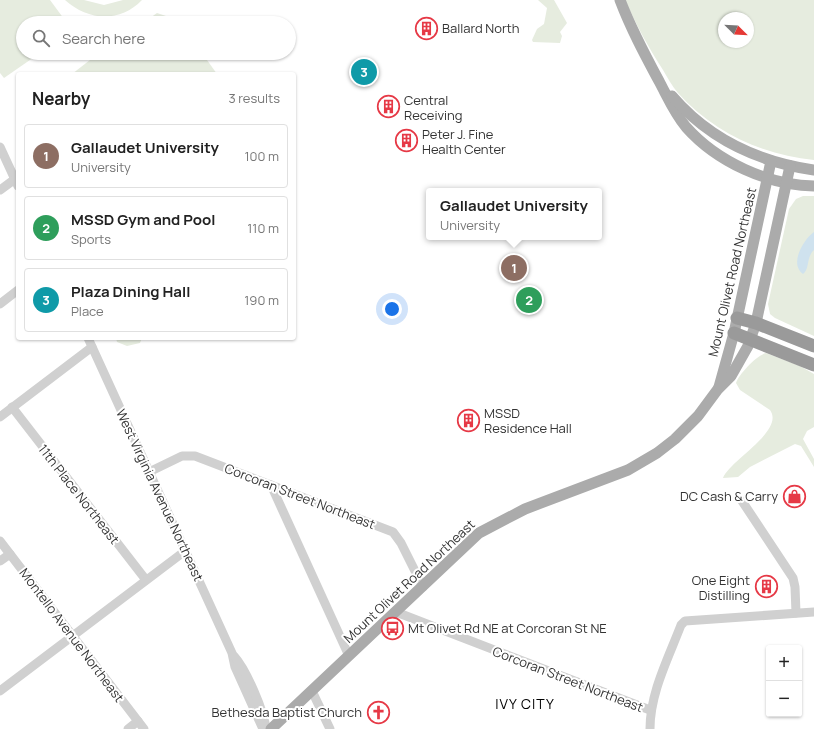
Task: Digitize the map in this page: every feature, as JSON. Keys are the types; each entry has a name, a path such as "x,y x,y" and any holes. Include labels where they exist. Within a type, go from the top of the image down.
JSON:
{"highway":[{"path":"737,318 756,323 814,346"},
{"path":"734,333 814,365"}],"main road":[{"path":"620,0 637,40 683,123 700,140 728,160 767,178 786,183 814,186"},
{"path":"660,82 689,114 715,135 741,149 771,161 814,170"},
{"name":"Mount Olivet Road Northeast","path":"718,389 734,333 771,161"},
{"name":"Mount Olivet Road Northeast","path":"271,729 423,587 466,544 492,525 525,509 628,470 657,453 691,424 718,389 731,376 751,339 756,323 790,166"}],"street":[{"path":"0,147 16,182 0,190"},
{"path":"0,304 16,292"},
{"name":"West Virginia Avenue Northeast","path":"89,340 232,653 241,680 265,729"},
{"path":"0,416 92,347"},
{"name":"11th Place Northeast","path":"12,407 146,580"},
{"name":"Corcoran Street Northeast","path":"149,472 182,456 191,455 393,532 401,543 423,587"},
{"path":"271,485 349,656"},
{"path":"742,501 793,578 796,613"},
{"name":"Montello Avenue Northeast","path":"0,541 144,729"},
{"path":"0,691 185,551"},
{"path":"0,561 10,554"},
{"name":"Corcoran Street Northeast","path":"396,612 650,710"},
{"path":"650,729 650,710 654,696 681,625 690,620 814,612"},
{"path":"312,691 330,729"},
{"path":"128,729 138,721"}],"shaded area":[{"path":"0,0 50,0 62,16 16,16 16,60 30,60 4,78 0,73"},
{"path":"65,0 84,0 104,5 123,0 142,0 124,13 114,16 104,16 84,12"},
{"path":"538,0 554,0 567,23 560,32 562,36 560,43 533,42 532,40 537,29 544,24 547,8"},
{"path":"625,0 814,0 814,160 776,153 757,147 723,130 707,119 678,93 638,27"},
{"path":"157,13 166,16 153,16"},
{"path":"90,60 207,60 216,72 75,72"},
{"path":"803,196 814,196 814,336 775,318 770,314 768,304 789,209 796,199"},
{"path":"116,340 141,340 140,343 127,346 117,342"},
{"path":"766,353 800,366 814,374 814,427 807,431 803,439 814,459 814,467 801,446 795,444 750,467 738,477 723,478 735,463 764,436 770,427 773,418 770,410 740,390 736,383 749,365 762,354"}],"water":[{"path":"814,232 814,250 810,256 807,269 803,274 799,270 797,258 802,246"}],"place":[{"name":"Ballard North","path":"427,28"},
{"name":"Plaza Dining Hall","path":"364,72"},
{"name":"Central Receiving","path":"389,107"},
{"name":"Peter J. Fine Health Center","path":"407,141"},
{"name":"Gallaudet University","path":"514,268"},
{"name":"MSSD Gym and Pool","path":"529,300"},
{"name":"MSSD Residence Hall","path":"468,420"},
{"name":"DC Cash & Carry","path":"794,496"},
{"name":"One Eight Distilling","path":"766,587"},
{"name":"Mt Olivet Rd NE at Corcoran St NE","path":"393,628"},
{"name":"Bethesda Baptist Church","path":"378,712"}],"district":[{"name":"IVY CITY","path":"525,704"}]}
